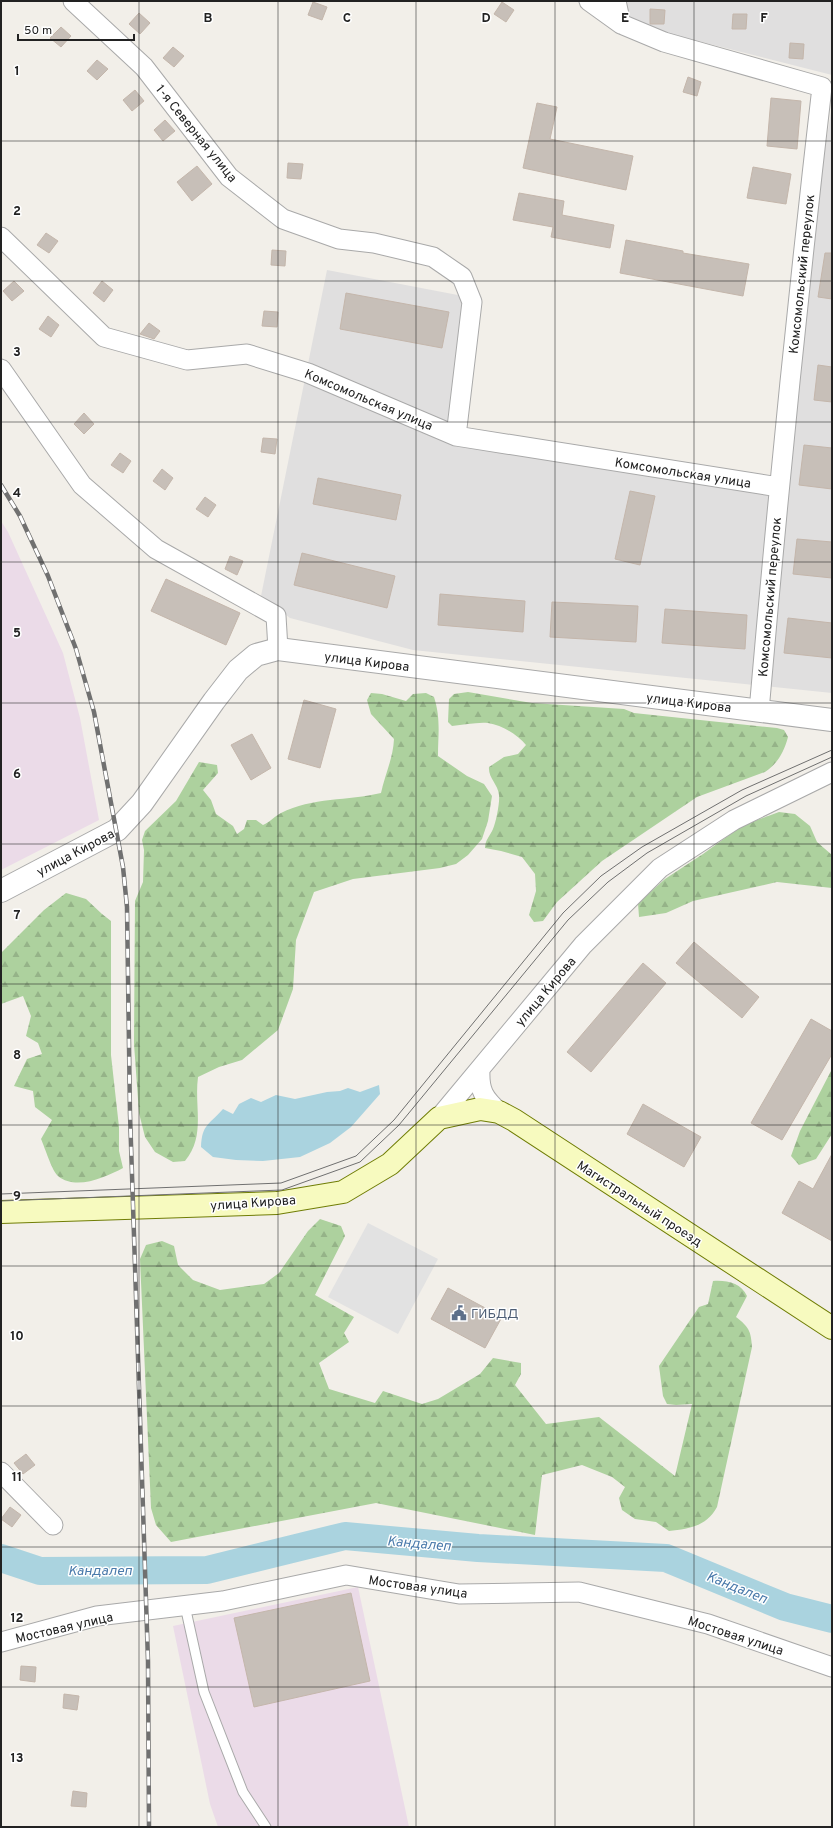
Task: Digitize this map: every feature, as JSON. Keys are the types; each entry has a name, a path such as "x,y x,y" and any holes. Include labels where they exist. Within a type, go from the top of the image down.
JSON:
{"main road":[{"name":"Магистральный проезд","path":"439,1118 480,1109 499,1112 514,1120 832,1328"},
{"name":"улица Кирова","path":"1,1212 277,1203 343,1192 390,1164 439,1118"}],"street":[{"name":"1-я Северная улица","path":"73,1 144,67 229,178 282,219 339,239 374,243 433,257 462,277 472,302 456,436"},
{"name":"Комсомольский переулок","path":"589,1 621,24 664,42 822,87 801,268 779,487 759,712"},
{"path":"616,1 621,24"},
{"name":"Комсомольская улица","path":"1,237 104,337 187,360 247,354 308,373 456,436 779,487"},
{"path":"1,369 82,485 156,549 276,616 278,649"},
{"name":"улица Кирова","path":"1,891 117,830 142,803 214,701 238,670 256,655 278,649 759,712 832,720"},
{"name":"улица Кирова","path":"439,1118 583,945 660,868 734,820 832,772"},
{"path":"480,1070 479,1080 482,1093 487,1101 499,1112"},
{"path":"1,1472 53,1525"},
{"name":"Мостовая улица","path":"1,1642 97,1616 223,1601 346,1575 459,1594 579,1592 708,1624 832,1667"}],"lane":[{"path":"185,1606 204,1692 243,1792 266,1827"}],"shaded area":[{"path":"626,1 832,1 832,75 631,24"},
{"path":"832,106 832,693 413,650 290,618 261,596 327,270 463,296 445,442 784,493 806,265"},
{"path":"1,521 8,532 63,653 80,718 99,820 1,870"},
{"path":"368,1223 438,1259 398,1334 328,1297"},
{"path":"358,1587 409,1827 218,1827 210,1804 173,1626"}],"green space":[{"path":"468,692 532,703 624,709 634,713 777,728 784,730 788,737 785,748 780,757 774,765 765,772 697,797 602,861 557,902 543,921 534,922 529,915 536,891 535,874 522,857 485,848 495,822 499,798 497,788 489,771 489,767 504,757 518,754 526,745 509,731 493,724 479,723 452,726 448,722 449,699 454,694"},
{"path":"371,693 382,694 406,701 413,694 426,693 434,697 439,733 438,756 467,776 484,784 492,796 488,821 482,839 468,855 456,864 440,868 353,879 314,892 296,940 293,989 278,1030 242,1060 219,1067 198,1077 198,1121 195,1142 185,1161 173,1162 155,1152 145,1137 139,1113 134,1044 135,901 143,882 144,850 142,840 145,831 176,801 199,762 217,765 218,773 203,790 211,800 216,814 233,826 237,834 244,829 247,820 256,820 263,825 281,813 305,804 381,793 392,753 394,739 371,714 367,700"},
{"path":"779,812 795,814 810,826 817,842 832,855 832,888 777,882 693,901 666,913 639,917 638,903 665,879 743,825"},
{"path":"66,893 86,899 111,921 111,1055 119,1127 119,1151 123,1168 100,1178 82,1182 65,1180 58,1176 51,1164 41,1139 52,1120 35,1107 33,1091 14,1086 27,1059 42,1054 38,1043 26,1036 31,1016 23,996 1,1004 1,953 44,910"},
{"path":"832,1069 832,1134 816,1159 799,1165 791,1156 800,1131"},
{"path":"320,1219 341,1226 345,1236 315,1295 354,1317 344,1333 349,1342 319,1363 329,1389 375,1403 383,1391 422,1404 438,1399 480,1374 493,1358 521,1363 521,1374 515,1385 546,1424 599,1417 675,1476 692,1404 667,1404 663,1396 659,1366 699,1307 708,1304 713,1281 723,1281 737,1285 747,1296 736,1317 748,1330 751,1337 752,1347 717,1507 713,1513 703,1522 690,1528 669,1531 656,1522 635,1519 622,1510 619,1498 625,1487 612,1477 582,1465 542,1475 535,1535 376,1503 171,1542 156,1525 151,1508 140,1259 146,1245 162,1241 174,1246 178,1265 193,1280 220,1290 264,1284 279,1273 308,1231"}],"water":[{"path":"379,1085 380,1094 351,1127 330,1143 300,1157 263,1161 236,1160 213,1157 201,1147 203,1134 207,1125 223,1109 233,1114 239,1104 251,1098 261,1102 276,1095 295,1099 327,1092 340,1091 348,1088 360,1092"}],"building":[{"path":"313,2 327,7 322,20 308,15"},
{"path":"502,2 514,10 506,22 494,14"},
{"path":"650,9 665,10 664,24 650,24"},
{"path":"139,13 150,23 140,34 129,24"},
{"path":"733,14 747,14 746,29 732,29"},
{"path":"61,27 71,36 61,47 50,38"},
{"path":"790,43 804,44 803,59 789,58"},
{"path":"173,47 184,56 174,67 163,58"},
{"path":"97,60 108,69 97,80 87,71"},
{"path":"688,77 701,82 697,96 683,92"},
{"path":"135,90 144,101 132,111 123,100"},
{"path":"771,98 801,101 797,149 767,146"},
{"path":"537,103 557,107 550,139 633,156 626,190 523,168"},
{"path":"165,120 175,131 163,141 154,130"},
{"path":"288,163 303,164 301,179 287,178"},
{"path":"197,166 212,184 192,201 177,182"},
{"path":"753,167 791,174 786,204 747,198"},
{"path":"519,193 564,201 562,215 614,225 610,248 551,237 553,227 513,220"},
{"path":"46,233 58,241 49,253 37,245"},
{"path":"626,240 683,251 683,253 749,264 743,296 620,273"},
{"path":"272,250 286,251 285,266 271,265"},
{"path":"825,253 832,253 832,299 818,297"},
{"path":"14,281 24,291 12,301 3,291"},
{"path":"102,281 113,290 104,302 93,293"},
{"path":"346,293 449,312 442,348 340,329"},
{"path":"264,311 278,312 277,327 262,326"},
{"path":"48,316 59,325 51,337 39,329"},
{"path":"149,323 160,331 154,339 140,334"},
{"path":"818,365 832,367 832,402 814,400"},
{"path":"84,413 94,424 84,434 74,424"},
{"path":"263,438 277,439 275,454 261,452"},
{"path":"804,445 832,448 832,489 799,485"},
{"path":"120,453 131,461 123,473 111,465"},
{"path":"162,469 173,478 165,490 153,481"},
{"path":"318,478 401,495 396,520 313,504"},
{"path":"630,491 655,496 640,565 615,559"},
{"path":"205,497 216,505 208,517 196,509"},
{"path":"797,539 832,542 832,578 793,574"},
{"path":"302,553 395,576 387,608 294,585"},
{"path":"230,556 243,561 237,575 225,569"},
{"path":"166,579 240,613 226,645 151,611"},
{"path":"440,594 525,601 523,632 438,625"},
{"path":"552,602 638,606 636,642 550,637"},
{"path":"665,609 747,615 745,649 662,643"},
{"path":"788,618 832,623 832,658 784,653"},
{"path":"304,700 336,709 320,768 288,759"},
{"path":"252,734 271,768 251,780 231,745"},
{"path":"694,942 759,997 742,1018 676,963"},
{"path":"643,963 666,983 591,1072 567,1052"},
{"path":"811,1019 832,1031 832,1054 782,1140 751,1123"},
{"path":"643,1104 701,1137 684,1167 627,1134"},
{"path":"832,1154 832,1241 782,1213 799,1181 813,1189"},
{"path":"448,1288 502,1317 485,1348 431,1319"},
{"path":"26,1454 35,1465 23,1474 14,1463"},
{"path":"10,1507 21,1515 12,1527 1,1519"},
{"path":"351,1593 370,1681 254,1707 234,1618"},
{"path":"21,1666 36,1667 35,1682 20,1680"},
{"path":"64,1694 79,1696 77,1710 63,1708"},
{"path":"73,1791 87,1793 86,1807 71,1806"}],"waterway":[{"name":"Кандалеп","path":"1,1558 40,1571 207,1570 345,1536 478,1548 666,1558 785,1607 832,1619"}],"tram line":[{"path":"1,1194 281,1183 356,1156 394,1120 563,913 601,876 642,847 742,790 832,750"},
{"path":"1,1201 282,1190 360,1162 399,1125 568,920 608,882 647,853 746,796 832,757"}],"railway":[{"path":"1,485 20,516 48,576 76,649 94,712 123,867 127,907 130,1114 148,1661 149,1827"}],"place":[{"name":"ГИБДД","path":"459,1313"}]}
